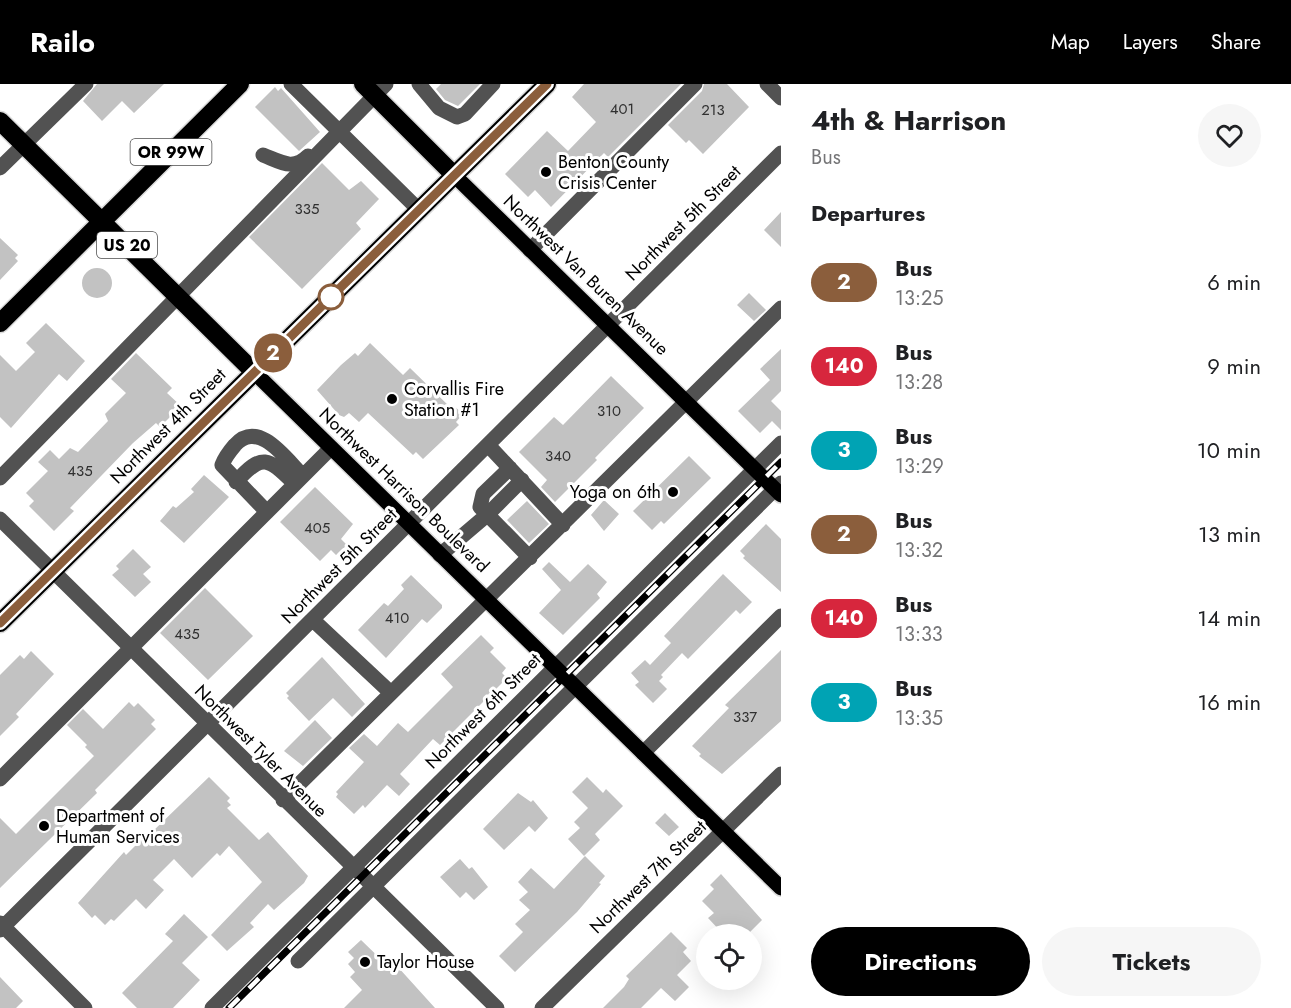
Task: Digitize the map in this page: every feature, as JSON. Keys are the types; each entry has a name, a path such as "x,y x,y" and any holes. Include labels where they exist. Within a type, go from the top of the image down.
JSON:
{"highway":[{"name":"OR 99W","path":"4,313 240,84"},
{"name":"Northwest 4th Street","path":"0,623 253,371 420,211 547,84"},
{"name":"Northwest Van Buren Avenue","path":"375,88 455,176"},
{"name":"Northwest Harrison Boulevard","path":"0,120 253,371"}],"main road":[{"name":"Northwest Van Buren Avenue","path":"455,176 754,469 779,489"},
{"name":"Northwest Harrison Boulevard","path":"253,371 781,888"}],"street":[{"path":"0,168 86,84"},
{"path":"263,155 290,166 300,164 320,145 326,134 325,126 281,84"},
{"path":"291,84 420,211"},
{"path":"419,84 439,108 457,117 465,114 493,84"},
{"path":"530,250 695,84"},
{"path":"767,84 781,98"},
{"path":"0,478 340,132 375,88"},
{"name":"Northwest 5th Street","path":"1,926 208,726 781,153"},
{"path":"283,800 781,308"},
{"path":"267,512 222,465 224,457 240,440 248,436 268,441 299,480"},
{"name":"Northwest 6th Street","path":"212,1008 781,442"},
{"path":"488,445 563,525"},
{"path":"0,779 331,448"},
{"path":"236,482 250,466 260,460 267,460 299,480"},
{"path":"518,476 481,499 480,507 530,558"},
{"path":"298,961 574,685 779,489"},
{"path":"440,555 492,517"},
{"name":"Northwest Tyler Avenue","path":"0,519 371,887 497,1008"},
{"path":"643,753 781,616"},
{"path":"313,620 391,693"},
{"name":"Northwest 7th Street","path":"542,1008 781,774"},
{"path":"1,926 85,1008"}],"building":[{"path":"97,84 164,84 134,113 122,101 102,121 83,101"},
{"path":"441,84 480,84 458,106 445,100 436,89"},
{"path":"584,84 681,84 608,157 604,153 551,207 535,190 528,197 505,174 547,131 568,151 596,122 572,97"},
{"path":"704,84 727,84 749,107 703,154 689,140 686,143 668,125 702,91"},
{"path":"275,87 278,91 281,88 320,132 299,151 255,107"},
{"path":"322,163 349,190 361,181 379,199 356,223 361,229 302,289 249,237"},
{"path":"781,212 781,247 764,230"},
{"path":"0,238 18,255 15,258 18,261 0,280"},
{"path":"97,268 108,272 112,283 108,294 97,298 86,294 82,283 86,272"},
{"path":"749,293 766,310 754,321 737,305"},
{"path":"46,323 85,361 67,381 59,374 11,428 0,417 0,355 16,371 35,352 26,343"},
{"path":"370,343 403,375 410,368 451,408 453,405 463,414 456,422 459,425 423,459 416,452 413,455 368,413 359,422 349,413 344,417 339,415 317,390 341,365 355,353 358,356"},
{"path":"781,349 781,391 771,401 781,411 781,430 772,421 760,433 738,411 770,380 760,369"},
{"path":"136,353 172,388 167,393 181,406 160,427 156,423 133,443 70,508 74,511 54,531 29,506 34,501 26,493 48,471 38,462 50,450 59,459 70,448 78,452 108,421 105,414 126,393 111,379"},
{"path":"611,376 644,408 555,502 541,487 547,480 519,452 554,417 563,425"},
{"path":"689,456 711,478 664,524 661,521 652,530 633,511"},
{"path":"204,475 229,497 184,543 160,521 173,506 176,508 194,492 191,489"},
{"path":"315,487 353,524 341,539 347,545 336,555 331,550 320,561 280,522"},
{"path":"604,500 619,514 604,531 591,515"},
{"path":"527,501 549,524 529,543 507,520"},
{"path":"766,524 781,539 781,592 743,558 745,556 740,551"},
{"path":"133,549 151,567 143,574 151,582 135,597 112,575 119,569 116,566"},
{"path":"549,562 570,582 588,564 607,582 597,594 600,598 563,635 539,613 561,590 542,569"},
{"path":"723,574 752,602 740,614 736,610 688,659 682,653 661,675 663,677 659,681 667,689 653,703 635,685 639,682 631,673 645,660 650,665 671,643 664,636"},
{"path":"411,575 442,605 442,608 427,623 422,619 386,658 358,630 384,603 388,606 404,589 401,585"},
{"path":"205,588 253,636 208,680 160,633"},
{"path":"481,635 494,648 490,652 506,668 502,673 507,678 440,745 433,739 400,774 410,784 399,796 387,785 365,808 363,805 354,814 336,797 338,794 336,792 364,762 349,748 364,734 377,746 398,723 408,732 453,687 441,674"},
{"path":"781,650 781,721 722,774 699,756 701,754 692,746 729,708 725,705"},
{"path":"31,651 54,674 16,714 19,717 0,736 0,675 20,655 24,659"},
{"path":"322,657 365,704 352,717 333,698 309,721 287,698 289,696 286,693"},
{"path":"129,702 134,707 138,703 155,720 151,724 156,729 95,790 97,793 0,888 0,818 16,834 94,756 85,747 87,745 67,725 83,709 103,729"},
{"path":"315,720 332,738 303,766 284,751"},
{"path":"209,777 230,798 227,801 231,805 227,808 259,840 268,832 308,876 304,883 274,910 268,904 250,923 254,927 227,951 211,935 262,882 229,846 220,856 217,853 192,878 174,859 153,880 164,890 146,909 136,899 114,921 111,919 105,925 95,915 92,918 78,903 124,852 126,855"},
{"path":"587,777 603,793 606,789 623,806 595,834 600,840 584,856 568,839 580,828 574,822 588,808 572,792"},
{"path":"518,793 531,802 533,800 548,818 535,832 529,826 504,850 483,829"},
{"path":"665,813 679,827 669,836 655,823"},
{"path":"585,856 605,876 599,883 601,884 577,912 515,972 499,956 523,932 515,924 530,910 519,900 528,892 518,882 531,868 554,889"},
{"path":"460,859 469,869 472,867 488,887 474,900 466,892 460,898 440,877"},
{"path":"721,874 762,920 758,924 714,924 708,918 714,913 702,901 714,889 710,885"},
{"path":"184,914 208,937 182,963 200,980 173,1008 137,1008 122,993 173,941 165,934"},
{"path":"671,932 687,948 683,952 691,961 677,975 689,987 675,1001 661,988 641,1008 603,1008 624,987 629,979 626,976"},
{"path":"361,940 391,969 397,966 435,1008 344,1008 362,990 350,977 355,972 348,964 354,958 348,952"},
{"path":"0,977 23,1001 16,1008 0,1008"}],"railway":[{"path":"229,1008 781,462"}],"bus line":[{"name":"2","path":"0,623 253,371 437,195 547,84"}],"place":[{"name":"Benton County Crisis Center","path":"546,172"},
{"name":"Corvallis Fire Station #1","path":"392,399"},
{"name":"Yoga on 6th","path":"673,492"},
{"name":"Department of Human Services","path":"44,826"},
{"name":"Taylor House","path":"365,962"}]}
